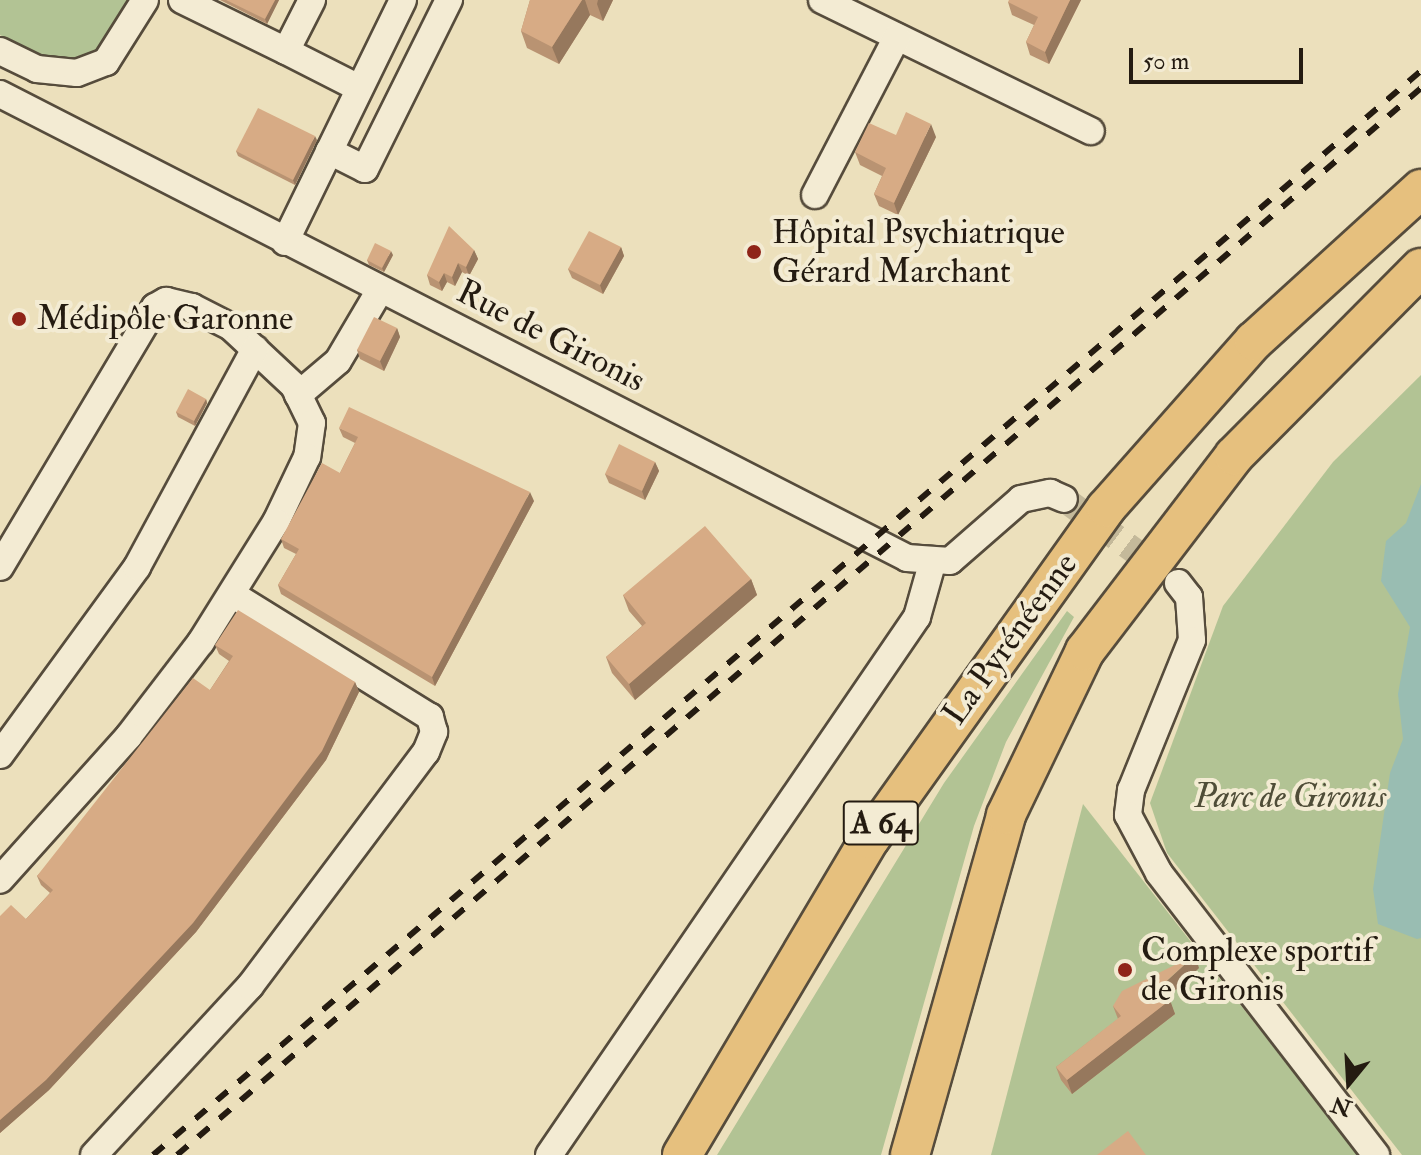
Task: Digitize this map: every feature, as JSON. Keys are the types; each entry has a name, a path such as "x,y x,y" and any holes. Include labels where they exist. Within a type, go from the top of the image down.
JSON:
{"highway":[{"name":"La Pyrénéenne","path":"682,1155 870,839 1089,531 1254,341 1421,189"},
{"name":"La Pyrénéenne","path":"910,1155 1006,815 1085,651 1234,456 1421,268"}],"street":[{"path":"0,51 37,69 77,73 106,62 145,0"},
{"path":"182,0 359,88"},
{"path":"286,51 312,0"},
{"path":"285,242 403,0"},
{"path":"329,151 365,169 449,0"},
{"path":"822,0 1091,131"},
{"path":"815,195 897,37"},
{"name":"Rue de Gironis","path":"0,94 907,558 932,564"},
{"path":"298,395 338,361 380,290"},
{"path":"0,567 155,307 166,301 192,307 255,349 298,395 312,423 307,457 232,594 129,736 0,880"},
{"path":"0,755 137,567 255,349"},
{"path":"549,1155 917,617 932,564 964,553 1021,499 1050,493 1064,499"},
{"path":"1178,583 1189,597 1192,640 1131,790 1128,815 1159,873 1376,1155"},
{"path":"94,1155 250,986 426,752 434,732 430,717 232,594"}],"green space":[{"path":"0,0 133,0 97,53 76,60 39,55 0,35"},
{"name":"Parc de Gironis","path":"1421,375 1421,1155 1402,1155 1167,853 1150,803 1223,606 1333,462"},
{"path":"1067,611 1074,617 1006,742 974,826 881,1155 717,1155 944,783"},
{"name":"Complexe sportif de Gironis","path":"1083,804 1358,1155 991,1155"}],"water":[{"path":"1421,484 1421,938 1417,939 1378,924 1373,889 1390,773 1403,739 1398,694 1410,627 1381,581 1386,541 1406,523"}],"building":[{"path":"226,0 275,0 265,19"},
{"path":"530,0 582,0 552,47 521,31"},
{"path":"1009,0 1070,0 1045,52 1026,42 1038,17"},
{"path":"258,108 315,136 293,180 236,151"},
{"path":"906,112 931,124 894,203 874,194 886,168 855,152 869,123 896,135"},
{"path":"449,226 474,250 466,267 458,263 452,277 444,273 439,282 427,275"},
{"path":"589,231 621,247 600,285 568,269"},
{"path":"375,243 391,251 382,268 367,260"},
{"path":"374,317 397,328 380,361 357,350"},
{"path":"188,389 206,399 194,421 176,412"},
{"path":"349,407 530,492 432,677 278,585 299,549 281,539 322,463 340,473 358,437 339,428"},
{"path":"619,444 655,462 642,491 605,474"},
{"path":"705,526 751,579 629,684 606,657 646,623 623,595"},
{"path":"238,610 355,682 322,751 193,923 46,1080 0,1120 0,916 11,905 26,919 53,890 37,876 193,678 210,690 233,656 215,645"},
{"path":"1195,955 1160,987 1170,1000 1067,1080 1056,1067 1121,1016 1113,1006 1122,991"},
{"path":"1128,1131 1146,1155 1097,1155"}],"tunnel":[{"path":"1064,499 1166,574"}],"railway":[{"path":"153,1155 1421,71"},
{"path":"177,1155 1421,88"}],"place":[{"name":"Hôpital Psychiatrique Gérard Marchant","path":"754,252"},
{"name":"Médipôle Garonne","path":"19,319"},
{"name":"Complexe sportif de Gironis","path":"1125,970"}]}
